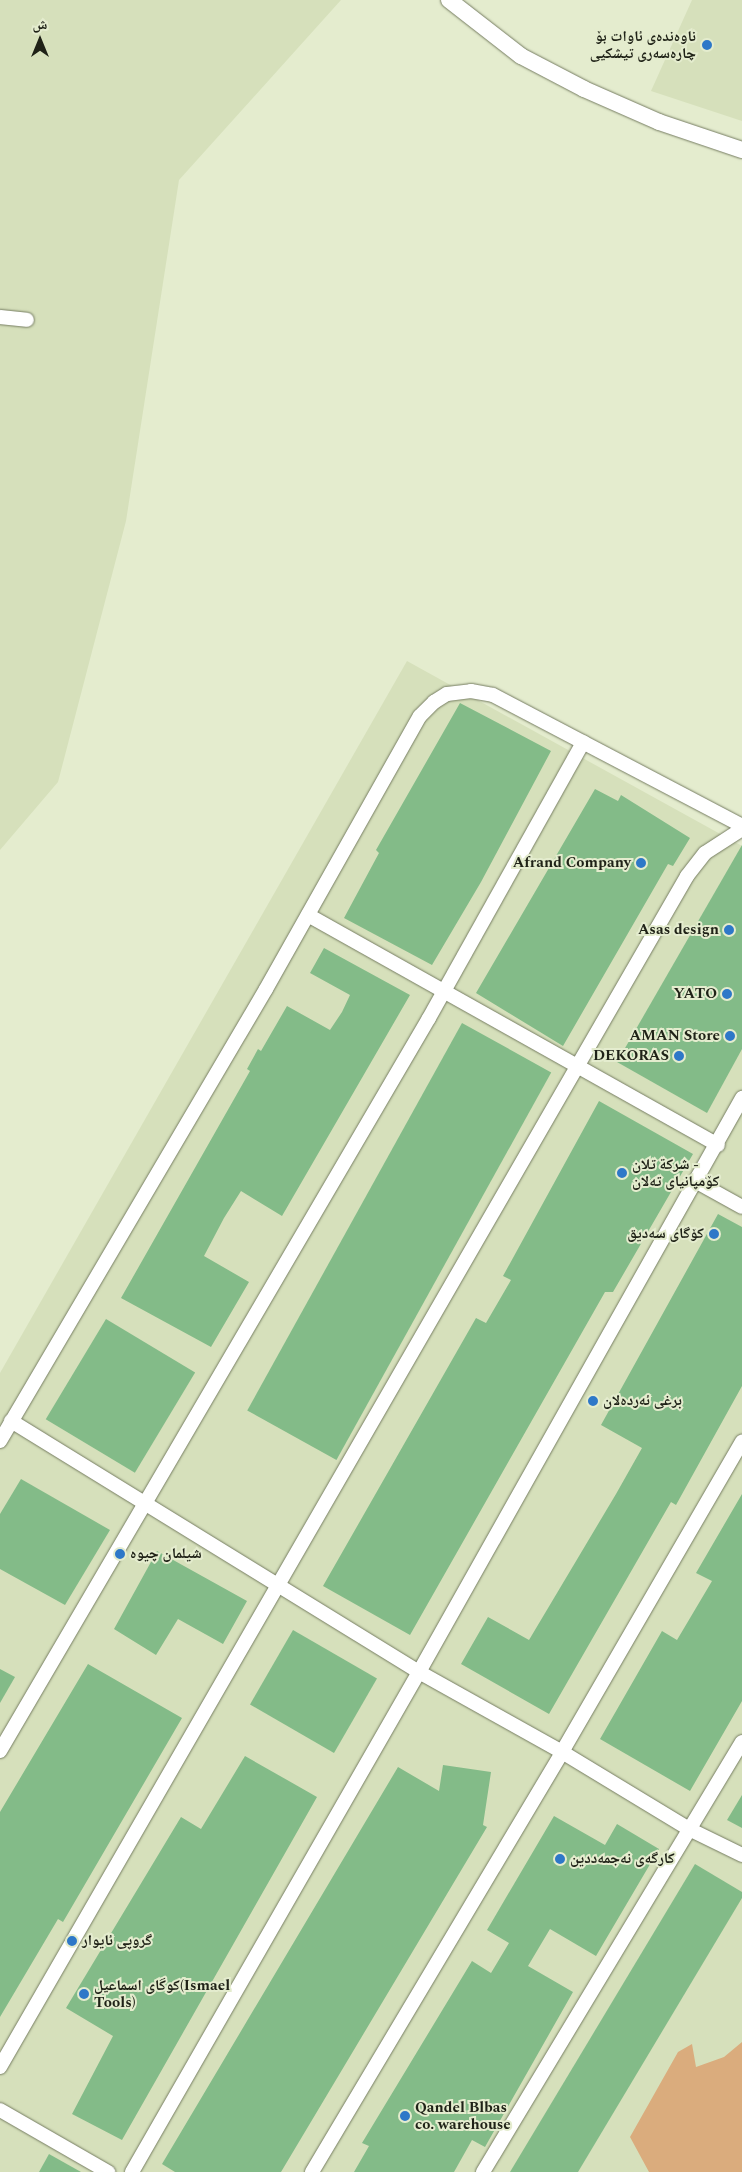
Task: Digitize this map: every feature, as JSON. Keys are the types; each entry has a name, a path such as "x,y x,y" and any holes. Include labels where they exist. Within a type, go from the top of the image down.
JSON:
{"street":[{"path":"449,0 521,56 584,89 659,122 742,150"},
{"path":"0,317 26,320"},
{"path":"0,1441 308,915 420,716 446,694 471,691 493,695 742,827 705,853 687,876 0,2067"},
{"path":"0,1751 444,991 582,742"},
{"path":"308,915 718,1145"},
{"path":"132,2172 419,1672 718,1145 742,1098"},
{"path":"697,1182 742,1206"},
{"path":"11,1421 419,1672 562,1752 691,1830 742,1855"},
{"path":"312,2172 562,1752 742,1441"},
{"path":"483,2172 691,1830 742,1742"},
{"path":"0,2110 108,2172"}],"shaded area":[{"path":"0,0 341,0 179,180 126,521 58,782 0,850"},
{"name":"ناوەندەی ئاوات بۆ چارەسەری تیشکیی","path":"692,0 742,0 742,121 651,91"},
{"path":"407,661 742,846 742,2172 0,2172 0,1373"},
{"path":"742,2042 742,2172 649,2172 630,2137 678,2052 692,2044 696,2067 724,2057"}],"building":[{"path":"460,703 551,751 481,882 432,965 344,918 379,853 376,850"},
{"path":"595,789 618,801 621,795 690,838 673,866 668,864 563,1046 476,993"},
{"path":"742,845 742,1049 707,1113 617,1062"},
{"path":"324,948 410,995 282,1216 241,1191 224,1218 204,1256 249,1282 211,1347 121,1298 250,1071 247,1069 258,1049 261,1051 287,1006 330,1030 342,1012 350,995 310,973"},
{"path":"462,1023 551,1072 336,1460 247,1410"},
{"path":"599,1101 693,1154 613,1292 605,1292 410,1635 323,1586 476,1318 486,1323 511,1280 503,1276"},
{"path":"718,1214 742,1227 742,1386 676,1505 671,1502 549,1714 461,1664 488,1617 529,1640 616,1494 642,1448 601,1425"},
{"path":"106,1319 195,1373 135,1473 46,1419"},
{"path":"21,1479 110,1530 65,1605 0,1569 0,1514"},
{"path":"742,1494 742,1701 690,1791 600,1739 662,1631 677,1640 712,1581 696,1573"},
{"path":"157,1551 247,1601 223,1644 178,1619 156,1655 114,1629"},
{"path":"293,1630 377,1678 334,1753 250,1704"},
{"path":"88,1664 182,1718 63,1922 58,1919 0,2017 0,1812"},
{"path":"0,1669 15,1677 0,1703"},
{"path":"245,1756 317,1797 122,2140 72,2114 113,2036 66,2008 181,1817 201,1829"},
{"path":"443,1765 491,1772 483,1825 487,1827 281,2172 175,2172 162,2164 398,1767 439,1791"},
{"path":"742,1795 742,1828 727,1820"},
{"path":"554,1816 605,1845 617,1824 659,1849 596,1956 550,1929 528,1966 573,1992 485,2147 472,2140 454,2172 354,2172 369,2146 362,2143 472,1961 491,1973 509,1943 487,1930"},
{"path":"695,1864 742,1892 742,1898 578,2172 510,2172"},
{"path":"49,2154 81,2172 39,2172"}],"place":[{"name":"ناوەندەی ئاوات بۆ چارەسەری تیشکیی","path":"707,45"},
{"name":"Afrand Company","path":"641,863"},
{"name":"Asas design","path":"729,930"},
{"name":"YATO","path":"727,994"},
{"name":"AMAN Store","path":"730,1036"},
{"name":"DEKORAS","path":"679,1056"},
{"name":"شركة تلان - کۆمپانیای تەلان","path":"622,1173"},
{"name":"کۆگای سەدیق","path":"714,1234"},
{"name":"برغی ئەردەلان","path":"593,1401"},
{"name":"شيلمان چیوه","path":"120,1554"},
{"name":"کارگەی نەجمەددین","path":"560,1859"},
{"name":"گروپى ئايوار","path":"72,1941"},
{"name":"كوگای اسماعیل(Ismael Tools)","path":"84,1994"},
{"name":"Qandel Blbas co. warehouse","path":"405,2116"}]}
